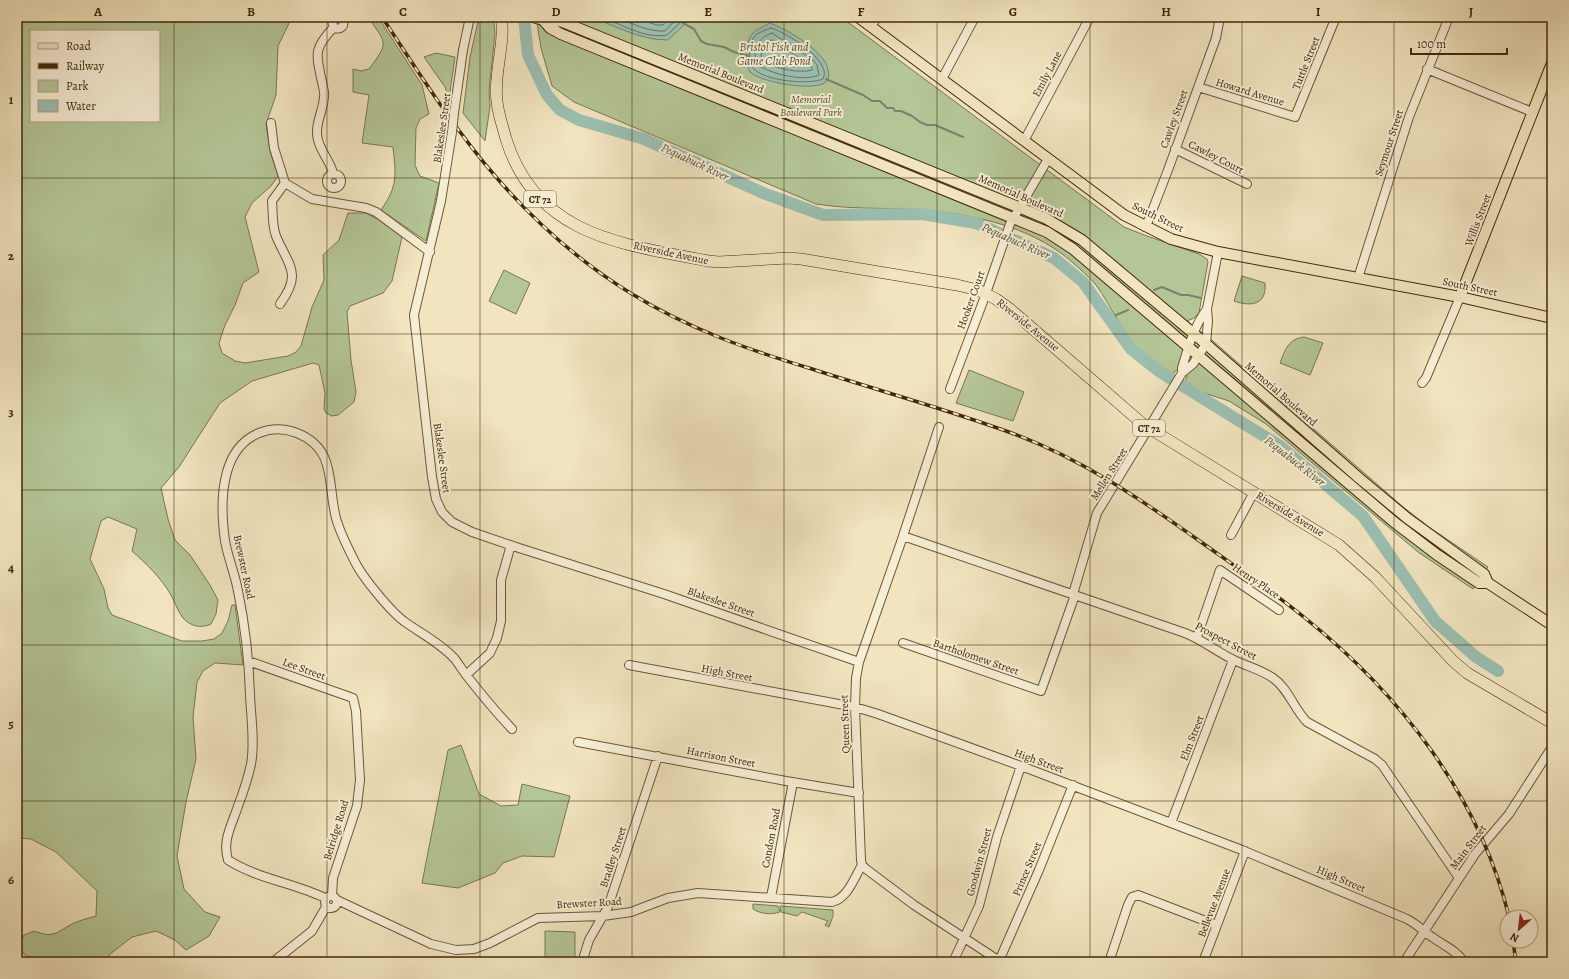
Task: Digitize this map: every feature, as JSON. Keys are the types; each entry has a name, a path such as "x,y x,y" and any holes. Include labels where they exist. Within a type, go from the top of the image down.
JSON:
{"highway":[{"name":"Riverside Avenue","path":"501,17 501,39 496,101 516,167 531,190 551,210 573,224 609,240 708,262 788,258 957,285 986,293 1010,309 1066,356 1133,416 1339,545 1375,577 1453,661 1467,673 1552,723"}],"main road":[{"name":"South Street","path":"858,17 1124,215 1171,239 1218,252 1460,297 1552,318"},
{"name":"Memorial Boulevard","path":"538,19 563,22 1020,207 1045,218 1082,240 1206,344 1407,518 1484,574 1488,583 1552,625"},
{"name":"Memorial Boulevard","path":"538,19 560,34 1047,232 1073,249 1394,522 1436,554 1479,583 1488,583"},
{"name":"Willis Street","path":"1460,297 1552,63"}],"street":[{"name":"Blakeslee Street","path":"470,17 463,50 446,179 414,315 431,469 436,499 442,512 452,522 472,532 511,546 664,594 859,662"},
{"path":"871,27 877,17"},
{"path":"942,79 975,17"},
{"name":"Emily Lane","path":"1024,140 1090,17"},
{"name":"Cawley Street","path":"1145,227 1158,198 1216,38 1220,17"},
{"name":"Tuttle Street","path":"1295,117 1336,17"},
{"name":"Seymour Street","path":"1358,278 1409,116 1449,17"},
{"path":"334,27 322,41 317,56 325,96 318,120 318,140 330,163 333,174 338,175 341,180 340,185 335,188 334,202"},
{"path":"1428,69 1532,112"},
{"name":"Howard Avenue","path":"1198,87 1295,117"},
{"path":"271,123 274,148 285,183 312,199 334,202 376,212 430,252"},
{"name":"Cawley Court","path":"1175,149 1248,184"},
{"name":"Hooker Court","path":"950,389 1009,227 1048,159"},
{"path":"280,304 289,292 292,276 290,264 275,234 272,201 285,183"},
{"name":"Mellen Street","path":"1041,691 1074,594 1097,513 1182,373 1199,356 1206,344 1208,321 1207,309 1218,252"},
{"name":"Willis Street","path":"1422,383 1426,378 1460,297"},
{"name":"Mellen Street","path":"1182,373 1182,368 1193,333 1201,316 1207,309"},
{"name":"Queen Street","path":"862,865 855,707 856,678 859,662 939,427"},
{"name":"Brewster Road","path":"512,729 466,675 454,658 434,640 403,620 384,601 357,566 336,519 328,469 324,454 313,442 297,433 281,429 267,430 253,435 241,444 232,455 226,474 223,507 225,541 238,590 248,661 252,746 251,764 238,806 226,837 225,850 228,860 246,870 331,898 431,944 456,950 474,949 490,944 538,918 603,916 631,912 668,898 698,893 771,897 827,903 837,901 845,894 862,865"},
{"path":"1231,535 1254,492"},
{"name":"Prospect Street","path":"903,536 1197,637 1233,660 1273,677 1281,685 1301,716 1307,722 1375,759 1382,765 1459,878"},
{"path":"466,675 490,653 497,638 501,621 501,580 511,546"},
{"name":"Henry Place","path":"1197,637 1220,570 1279,610"},
{"name":"Bartholomew Street","path":"903,644 1041,691"},
{"name":"Elm Street","path":"1171,823 1233,660"},
{"name":"Lee Street","path":"248,661 353,698"},
{"name":"High Street","path":"629,665 855,707 937,734 1245,851 1407,919 1420,925 1432,938 1456,953 1464,962"},
{"name":"Belridge Road","path":"274,962 312,931 326,907 324,904 331,898 333,878 357,806 360,780 356,711 353,698"},
{"name":"Harrison Street","path":"578,742 859,793"},
{"name":"Main Street","path":"1404,962 1475,854 1509,814 1552,747"},
{"name":"Bradley Street","path":"584,962 584,956 589,940 608,907 658,756"},
{"name":"Goodwin Street","path":"953,962 979,906 997,837 1021,766"},
{"name":"Condon Road","path":"771,897 793,782"},
{"name":"Prince Street","path":"1000,962 1039,870 1072,785"},
{"name":"Bellevue Avenue","path":"1203,962 1245,851"},
{"path":"862,865 909,902 1000,962"},
{"path":"1109,962 1132,897 1138,895 1216,925"}],"green space":[{"path":"17,17 292,17 278,46 276,95 266,124 270,151 278,176 271,186 252,203 245,217 259,272 243,283 219,343 222,353 235,361 245,363 288,356 296,352 301,346 312,307 324,280 323,255 339,240 348,213 366,213 379,220 402,237 392,281 383,293 350,306 347,312 351,360 356,392 354,402 338,415 332,416 326,413 324,409 325,393 319,365 313,363 252,381 220,403 179,467 161,488 168,519 175,540 190,555 218,600 216,614 211,624 207,626 196,626 192,625 183,618 163,583 132,551 137,529 108,517 101,521 90,559 104,589 108,608 112,615 182,641 202,641 214,639 222,633 228,621 232,605 235,605 243,665 215,663 203,671 197,682 193,717 196,759 186,802 177,856 184,889 205,912 220,917 209,936 186,950 175,940 156,931 132,937 109,955 108,962 35,962 24,954 19,945 24,935 34,931 47,934 55,933 74,923 96,916 97,891 56,852 31,839 17,838"},
{"path":"368,17 378,17 422,85 429,114 420,119 416,128 415,165 420,176 439,183 426,241 381,210 387,202 393,187 395,165 393,147 362,143 369,95 353,92 353,69 361,71 369,69 383,47 382,38"},
{"path":"479,17 491,17 494,24 495,34 489,90 490,106 485,141 463,113 470,57"},
{"name":"Memorial Boulevard Park","path":"536,17 841,17 1124,227 1199,254 1207,259 1208,262 1199,313 1194,318 1187,321 1213,341 1402,506 1429,527 1488,567 1473,589 1418,552 1266,424 1229,401 1198,391 1185,383 1187,376 1177,370 1172,374 1149,359 1135,346 1096,285 1072,262 1043,242 1028,234 994,222 943,212 816,204 574,102 552,86 541,48"},
{"path":"436,53 455,57 449,98 445,87 424,57"},
{"path":"504,270 530,283 516,314 489,301"},
{"path":"1242,276 1265,283 1265,290 1261,300 1252,304 1234,301"},
{"path":"1304,337 1323,343 1310,375 1280,363 1288,346 1294,340"},
{"path":"969,370 1024,392 1013,421 956,403"},
{"path":"461,745 479,794 501,806 518,805 522,784 570,796 554,857 522,856 503,863 495,873 458,888 422,883 448,750"},
{"path":"753,904 778,906 780,912 773,914 762,913 753,909"},
{"path":"780,906 833,910 833,916 829,927 825,925 828,921 802,912 797,916 781,912"},
{"path":"545,931 575,932 575,962 545,962"}],"water":[{"path":"592,17 688,17 684,25 668,40 648,38 620,29"},
{"name":"Bristol Fish and Game Club Pond","path":"770,23 799,38 819,54 827,66 829,74 827,81 812,86 788,85 756,76 750,72 746,59 749,40 756,30"}],"waterway":[{"name":"Pequabuck River","path":"524,17 528,55 547,95 560,110 579,120 644,139 763,193 823,215 922,214 976,223 1054,258 1083,282 1131,349 1160,372 1280,446 1363,516 1435,621 1476,657 1498,671"},
{"path":"683,23 694,29 701,41 749,56"},
{"path":"826,79 863,95 872,101 880,101 887,108 893,108 895,111 901,111 927,125 935,125 963,137"},
{"path":"1154,290 1162,287 1181,295 1201,298"},
{"path":"1109,318 1128,310"}],"railway":[{"path":"382,17 422,78 480,159 511,194 543,226 577,255 613,282 675,318 720,338 789,362 1006,431 1059,453 1108,480 1155,510 1254,579 1305,618 1340,648 1373,680 1404,714 1432,751 1457,790 1478,830 1496,873 1507,909"},
{"path":"1514,949 1516,962"}]}
